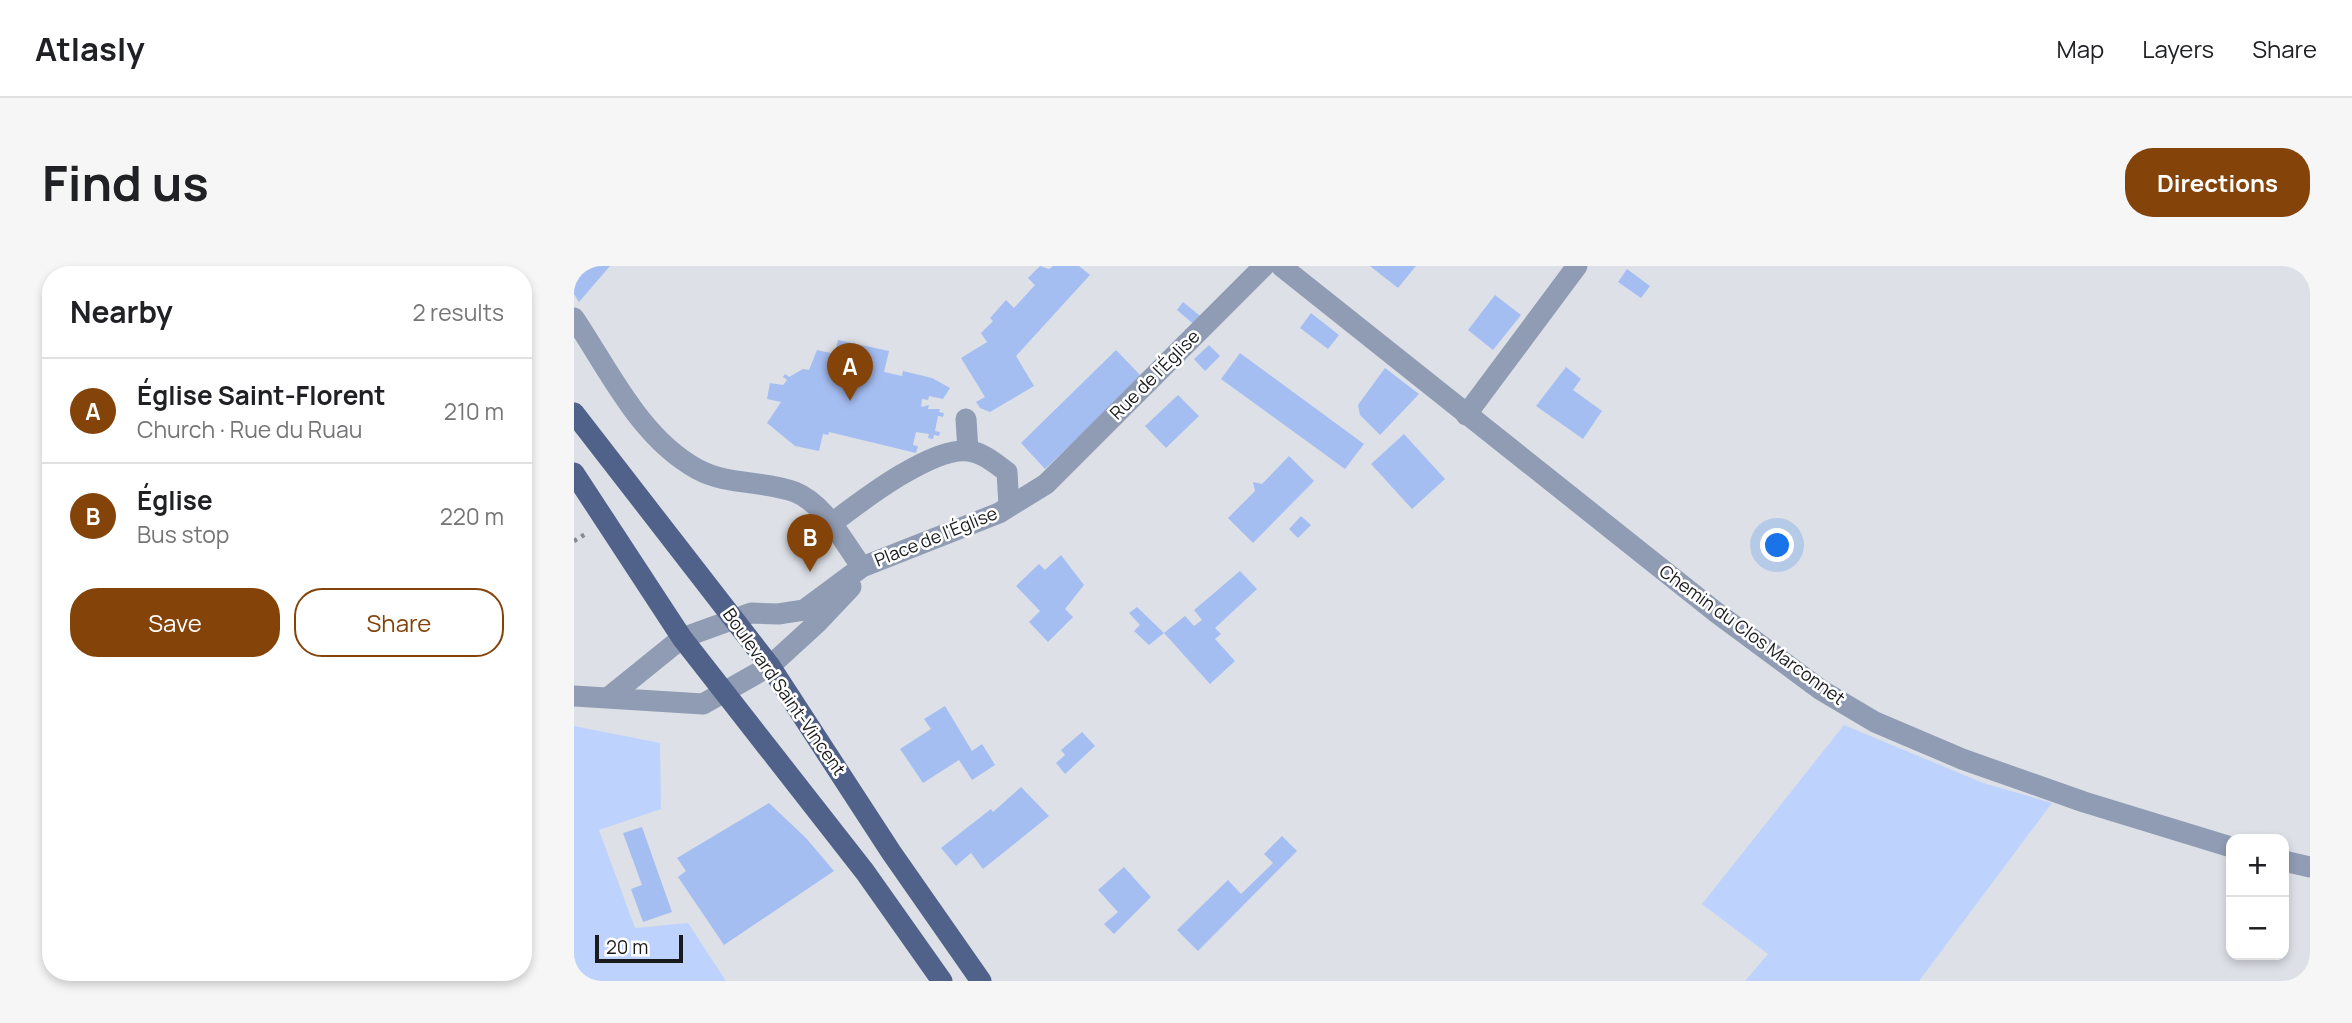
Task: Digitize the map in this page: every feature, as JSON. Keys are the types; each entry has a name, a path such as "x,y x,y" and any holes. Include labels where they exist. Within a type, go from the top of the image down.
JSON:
{"main road":[{"name":"Boulevard Saint-Vincent","path":"574,413 769,666 891,852 981,981"},
{"path":"574,473 682,638 865,872 942,981"}],"street":[{"name":"Rue de l'Église","path":"1046,484 1264,266"},
{"name":"Chemin du Clos Marconnet","path":"1281,266 1717,613 1821,690 1875,722 1962,759 2084,802 2226,846"},
{"path":"1466,415 1577,266"},
{"path":"574,317 650,432 675,454 697,469 722,480 796,493 819,508 862,567"},
{"path":"966,419 968,451"},
{"path":"831,524 874,491 947,453 968,451 984,456 1007,472 1009,506"},
{"name":"Place de l'Église","path":"682,638 751,613 778,614 804,610 862,567 960,530 1046,484"},
{"name":"Place de l'Église","path":"574,696 704,704 724,695 769,666 851,588 862,567"},
{"path":"609,697 682,638"},
{"path":"2289,861 2310,867"}],"shaded area":[{"path":"1844,725 1983,783 2052,803 1919,981 1745,981 1768,954 1702,904"},
{"path":"574,726 660,743 661,809 599,830 635,928 688,923 726,981 574,981"}],"building":[{"path":"574,266 610,266 579,302 574,294"},
{"path":"1040,266 1049,269 1053,266 1079,266 1090,275 1016,356 1034,386 990,412 980,408 976,402 985,397 961,358 987,342 981,333 993,321 990,318 1006,300 1014,308 1035,285 1028,278"},
{"path":"1370,266 1416,266 1398,288"},
{"path":"1627,269 1650,286 1641,298 1618,282"},
{"path":"1495,295 1521,315 1493,350 1468,330"},
{"path":"1183,302 1204,319 1197,327 1177,310"},
{"path":"1311,313 1339,335 1328,349 1300,328"},
{"path":"838,340 889,351 884,372 902,376 903,371 932,378 950,388 943,399 929,396 928,400 922,399 921,407 929,405 928,409 940,409 939,412 944,413 943,417 938,416 935,431 940,432 939,436 934,435 933,439 928,438 929,434 916,432 913,445 918,446 916,453 829,432 828,435 823,434 819,451 795,446 767,423 781,402 767,399 770,383 783,385 787,380 783,377 785,374 789,377 803,369 809,370 817,350 835,354"},
{"path":"1209,345 1220,356 1205,371 1194,359"},
{"path":"1116,350 1142,377 1045,469 1021,443"},
{"path":"1240,353 1364,444 1345,469 1221,379"},
{"path":"1566,367 1581,379 1573,390 1602,411 1583,439 1536,406"},
{"path":"1385,368 1419,394 1380,435 1360,415 1358,405"},
{"path":"1178,395 1199,416 1166,448 1145,426"},
{"path":"1404,434 1445,479 1412,509 1371,464"},
{"path":"1289,456 1314,481 1253,543 1228,518 1255,491 1253,482 1262,484"},
{"path":"1301,516 1311,525 1298,538 1289,529"},
{"path":"1061,555 1084,585 1065,609 1073,617 1048,642 1029,622 1040,611 1016,586 1039,564 1045,570"},
{"path":"1240,571 1257,589 1215,628 1221,634 1215,639 1235,661 1210,684 1164,633 1185,616 1194,626 1202,620 1194,610"},
{"path":"1137,607 1164,633 1149,645 1134,631 1140,625 1129,613"},
{"path":"945,706 972,751 982,744 995,765 972,780 959,760 923,783 900,749 931,729 924,719"},
{"path":"1082,732 1095,746 1065,774 1056,763 1065,755 1061,750"},
{"path":"1021,787 1049,816 983,869 971,853 956,866 941,848 991,809 993,812"},
{"path":"769,803 806,838 834,871 724,945 678,877 686,871 677,858"},
{"path":"642,827 672,912 643,922 631,889 642,885 623,833"},
{"path":"1282,836 1297,851 1198,951 1177,930 1228,880 1241,894 1273,863 1264,854"},
{"path":"1124,867 1151,897 1114,934 1104,924 1118,912 1098,890"}],"place":[{"name":"Église Saint-Florent","path":"850,401"},
{"name":"Église","path":"810,572"}]}
